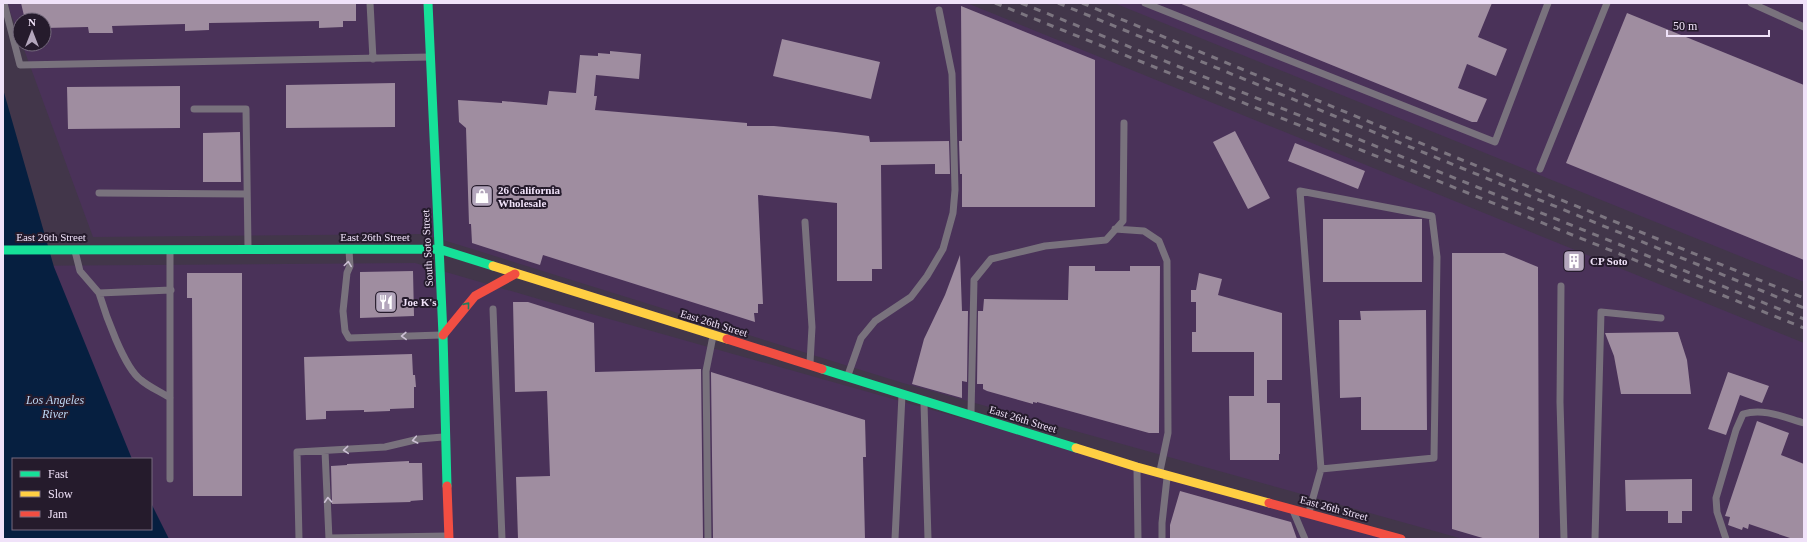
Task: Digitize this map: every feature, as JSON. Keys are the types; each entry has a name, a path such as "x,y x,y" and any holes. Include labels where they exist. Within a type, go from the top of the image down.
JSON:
{"street":[{"name":"South Soto Street","path":"428,3 443,335 449,537"},
{"name":"East 26th Street","path":"3,250 439,249 713,336 1137,467 1400,539"},
{"path":"443,335 475,296 515,274"}],"lane":[{"path":"4,3 20,65 430,57"},
{"path":"370,3 373,59"},
{"path":"1145,3 1495,142 1548,3"},
{"path":"1540,169 1607,3"},
{"path":"1751,3 1804,27"},
{"path":"847,377 861,338 875,321 911,297 927,276 944,249 953,213 955,190 952,74 939,10"},
{"path":"194,109 246,109 248,249"},
{"path":"971,416 974,280 991,259 1045,246 1106,240 1123,221 1124,123"},
{"path":"1308,514 1321,469 1300,191 1432,216 1437,257 1434,458 1321,469"},
{"path":"99,193 247,194"},
{"path":"804,222 812,326 809,365"},
{"path":"1115,229 1144,231 1159,241 1168,261 1168,433 1163,474 1162,539"},
{"path":"71,249 80,271 99,293 109,322 129,365 139,380 170,398"},
{"path":"170,249 170,479"},
{"path":"349,249 350,266 346,273 343,311 345,331 349,338 443,335"},
{"path":"1561,286 1560,402 1564,539"},
{"path":"99,293 171,290"},
{"path":"493,309 502,539"},
{"path":"1595,539 1601,312 1661,318"},
{"path":"708,539 706,370 713,336"},
{"path":"895,539 902,394"},
{"path":"924,401 928,539"},
{"path":"1726,539 1717,512 1716,498 1736,430 1743,414 1768,412 1804,423"},
{"path":"300,539 297,452 385,446 419,439 446,437"},
{"path":"325,451 329,539 449,537"},
{"path":"1137,467 1138,539"},
{"path":"1292,509 1305,539"}],"shaded area":[{"path":"7,3 967,3 1804,343 1804,539 1463,539 903,383 424,234 93,237 25,52 52,52 52,12 12,12 12,17"},
{"path":"1114,3 1804,3 1804,282"},
{"path":"415,263 1389,539 3,539 3,266"}],"water":[{"name":"Los Angeles River","path":"3,89 54,267 132,458 12,458 12,530 152,530 152,505 169,539 3,539"}],"building":[{"path":"21,3 348,3 356,4 356,21 343,21 343,27 319,28 319,21 209,23 209,30 185,31 185,24 112,26 113,33 89,33 88,27 52,28 52,12 23,12"},
{"path":"1179,3 1492,3 1478,37 1507,49 1496,76 1467,64 1458,88 1487,99 1477,122 1472,122"},
{"path":"961,6 1095,60 1095,207 962,207 962,174 960,174 959,141 962,141"},
{"path":"1627,13 1804,85 1804,260 1566,163"},
{"path":"782,39 880,62 871,99 773,76"},
{"path":"610,51 641,54 639,79 596,75 594,96 597,96 595,110 747,123 747,126 774,126 836,132 869,136 870,142 949,141 950,174 935,174 935,164 881,165 882,269 872,269 872,281 837,281 837,203 758,195 763,304 758,304 758,313 754,313 755,322 543,255 540,265 472,243 471,224 469,224 466,128 459,122 458,100 502,103 502,101 547,105 549,91 576,93 580,55 598,56 598,53 610,54"},
{"path":"395,83 395,127 286,128 286,85"},
{"path":"180,86 180,128 68,129 67,87"},
{"path":"1235,131 1270,198 1248,209 1213,142"},
{"path":"240,132 241,182 203,182 203,133"},
{"path":"1295,143 1365,171 1358,189 1288,161"},
{"path":"1323,219 1422,219 1422,282 1323,282"},
{"path":"1452,253 1504,253 1538,267 1539,539 1486,539 1452,529"},
{"path":"960,255 962,311 968,311 967,382 962,381 962,398 912,384 924,339 945,295"},
{"path":"1069,266 1095,266 1095,271 1130,271 1130,266 1160,266 1159,433 1149,433 1037,402 1033,402 1033,404 987,391 983,389 983,384 977,384 978,311 983,311 984,299 1068,300"},
{"name":"Joe K's","path":"413,271 414,316 360,318 360,272"},
{"path":"187,273 242,273 242,496 193,496 192,298 187,298"},
{"path":"1199,273 1222,279 1218,295 1282,313 1282,380 1267,380 1267,403 1280,403 1279,460 1230,460 1229,396 1254,396 1254,352 1192,352 1192,332 1196,332 1196,302 1191,302 1191,290 1196,290"},
{"path":"513,302 528,302 594,323 595,372 701,369 703,539 518,539 516,477 550,476 547,391 515,392"},
{"path":"1426,310 1427,430 1361,430 1361,397 1340,398 1339,320 1361,320 1360,311"},
{"path":"1678,332 1687,360 1691,394 1621,394 1614,356 1605,333"},
{"path":"412,354 413,375 415,375 416,387 414,387 414,408 364,412 364,410 326,411 326,419 306,420 304,357"},
{"path":"711,372 865,420 866,457 863,457 865,539 713,539"},
{"path":"1728,372 1769,386 1762,403 1740,395 1726,435 1708,429"},
{"path":"1757,421 1789,433 1781,455 1804,464 1804,539 1793,539 1749,524 1748,529 1743,527 1742,530 1728,525 1730,517 1725,516"},
{"path":"409,461 409,463 422,463 423,500 410,501 411,502 332,504 331,466"},
{"path":"1692,479 1692,511 1682,511 1682,523 1668,523 1668,511 1626,511 1625,480"},
{"path":"1180,491 1291,522 1297,539 1170,539 1170,525"}],"railway":[{"path":"995,3 1804,328"},
{"path":"1021,3 1804,319"},
{"path":"1058,3 1804,308"},
{"path":"1082,3 1435,149 1804,298"}],"traffic: fast":[{"path":"428,3 443,335 447,486"},
{"path":"3,250 439,249 493,266"},
{"path":"822,369 1076,448"}],"traffic: slow":[{"path":"493,266 727,339"},
{"path":"1076,448 1137,467 1269,503"}],"traffic: jam":[{"path":"443,335 475,296 515,274"},
{"path":"727,339 822,369"},
{"path":"447,486 449,539"},
{"path":"1269,503 1401,539"}],"place":[{"name":"26 California Wholesale","path":"482,196"},
{"name":"CP Soto","path":"1574,261"},
{"name":"Joe K's","path":"386,302"}]}
